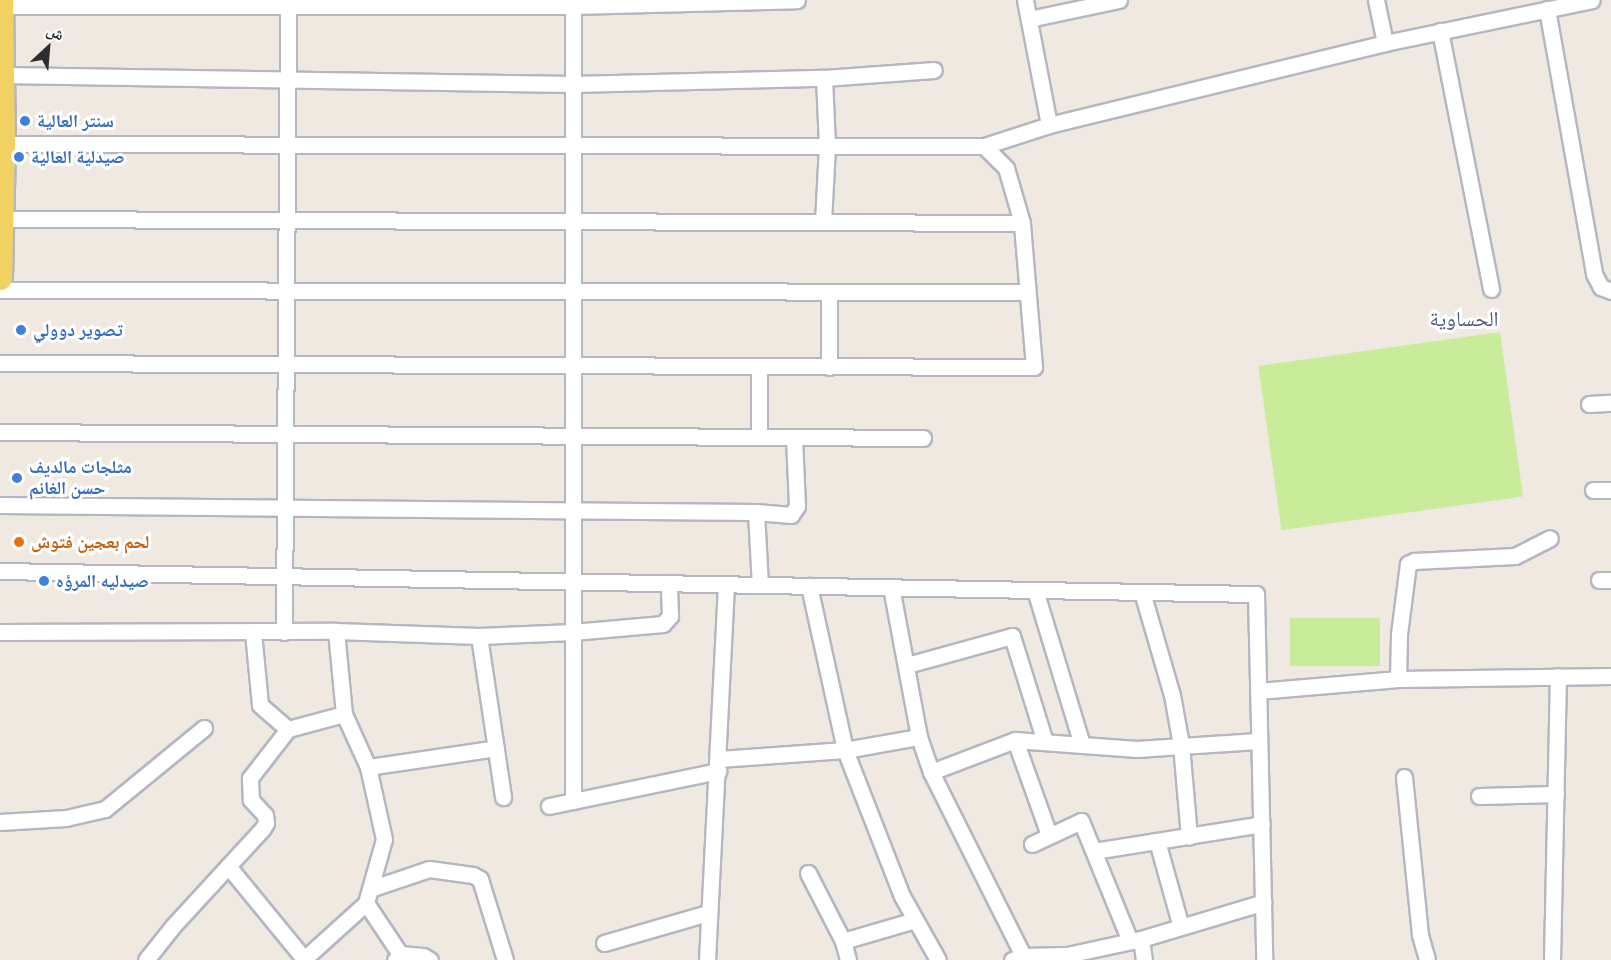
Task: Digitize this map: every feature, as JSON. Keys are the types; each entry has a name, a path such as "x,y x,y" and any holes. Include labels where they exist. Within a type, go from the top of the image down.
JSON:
{"main road":[{"path":"0,278 2,3"}],"street":[{"path":"2,3 573,3 797,0"},
{"path":"1025,0 1049,125"},
{"path":"1029,19 1119,0"},
{"path":"1376,0 1385,43"},
{"path":"2,144 984,146 1049,125 1385,43 1592,0"},
{"path":"284,632 288,3"},
{"path":"573,3 573,801"},
{"path":"1547,9 1594,274 1600,287 1611,291"},
{"path":"1440,31 1491,289"},
{"path":"3,75 573,84 824,78 934,70"},
{"path":"823,222 827,146 824,78"},
{"path":"0,363 1034,367 1022,223 1006,168 984,146"},
{"path":"2,219 1022,223"},
{"path":"0,290 1028,292"},
{"path":"829,292 829,367"},
{"path":"759,367 759,436"},
{"path":"1589,404 1611,403"},
{"path":"0,432 923,438"},
{"path":"0,505 756,512 791,515 797,506 794,436"},
{"path":"1593,490 1611,490"},
{"path":"756,512 759,585"},
{"path":"1398,679 1399,634 1408,564 1414,561 1515,556 1550,538"},
{"path":"0,571 1256,594 1257,741 1262,824 1264,960"},
{"path":"0,632 336,632 479,636 573,632 663,624 670,616 669,583"},
{"path":"707,960 726,584"},
{"path":"809,586 845,750 902,896 938,960"},
{"path":"891,587 919,737 931,772 1018,958 1068,958 1264,902"},
{"path":"1035,590 1082,745"},
{"path":"1142,592 1172,695 1181,745 1189,837"},
{"path":"253,632 260,705 288,729"},
{"path":"336,632 344,714 368,767 384,839 368,896 397,957 423,956 430,960"},
{"path":"479,636 503,797"},
{"path":"907,665 1012,636 1045,742"},
{"path":"1552,960 1558,676"},
{"path":"1258,691 1398,679 1611,676"},
{"path":"146,960 172,926 266,823 265,815 251,800 250,778 288,729 344,714"},
{"path":"0,822 66,818 105,809 204,728"},
{"path":"549,806 718,765 845,750 919,737"},
{"path":"931,772 1015,740 1137,749 1257,741"},
{"path":"1015,740 1049,835"},
{"path":"368,767 496,748"},
{"path":"1404,777 1420,935 1427,960"},
{"path":"1479,796 1556,794"},
{"path":"1032,844 1081,821 1144,960"},
{"path":"1094,851 1262,824"},
{"path":"1157,841 1181,927"},
{"path":"228,866 304,959 368,896 429,869 473,875 480,879 505,960"},
{"path":"808,873 843,941 848,960"},
{"path":"604,943 708,914"},
{"path":"843,941 915,920"}],"green space":[{"path":"1500,332 1523,496 1281,530 1258,366"},
{"path":"1290,618 1380,618 1380,666 1290,666"}],"place":[{"name":"سنتر العالية","path":"25,121"},
{"name":"صيدلية العالية","path":"19,157"},
{"name":"تصوير دوولي","path":"21,330"},
{"name":"مثلجات مالديف حسن الغانم","path":"17,478"},
{"name":"لحم بعجين فتوش","path":"19,542"},
{"name":"صيدليه المرؤه","path":"44,581"}],"district":[{"name":"الحساوية","path":"1464,318"}]}
